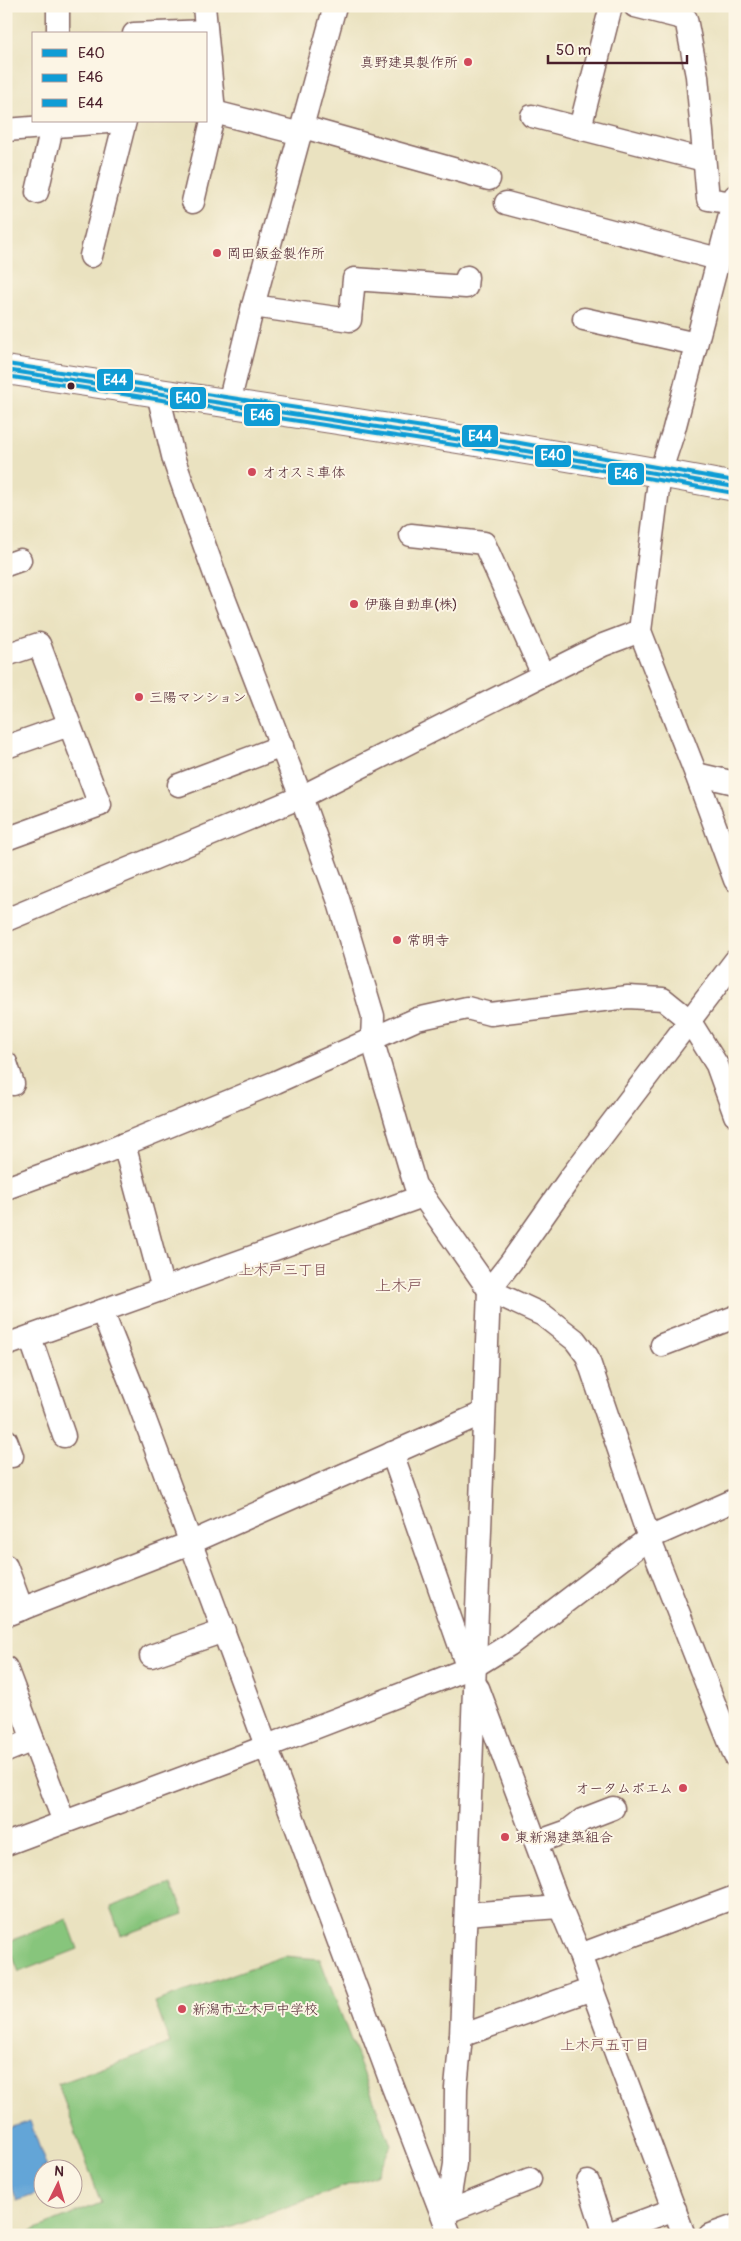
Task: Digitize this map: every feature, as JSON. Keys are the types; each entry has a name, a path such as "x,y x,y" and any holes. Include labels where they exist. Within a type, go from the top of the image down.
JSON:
{"main road":[{"path":"6,370 229,403 660,473 735,487"}],"street":[{"path":"58,6 58,32"},
{"path":"182,32 206,31 204,6"},
{"path":"229,403 253,306 335,6"},
{"path":"580,128 611,6"},
{"path":"635,6 685,13 697,76 708,199 734,199 660,473 640,631 735,880"},
{"path":"192,202 210,112 208,72"},
{"path":"210,112 302,130 490,179"},
{"path":"532,116 704,160"},
{"path":"6,130 105,122"},
{"path":"91,256 124,122"},
{"path":"37,192 61,125"},
{"path":"506,203 718,260"},
{"path":"253,306 350,320 354,279 466,287 467,277"},
{"path":"584,319 696,344"},
{"path":"158,394 174,460 187,497 301,797 360,966 373,1016 372,1039 415,1185 489,1290 543,1315 575,1340 587,1356 649,1538 735,1756"},
{"path":"411,535 484,543 543,675"},
{"path":"6,920 301,797 543,675 603,646 640,631"},
{"path":"6,655 39,644 100,805 6,839"},
{"path":"6,747 69,724"},
{"path":"179,785 282,746"},
{"path":"696,774 735,782"},
{"path":"448,2222 455,2164 456,2088 461,2036 472,1671 477,1596 489,1290 512,1262 570,1178 735,961"},
{"path":"6,1188 124,1144 276,1082 417,1018 467,1008 490,1014 628,997 663,999 689,1020 717,1065 735,1115"},
{"path":"6,1063 13,1084"},
{"path":"124,1144 163,1289"},
{"path":"6,1345 423,1196"},
{"path":"102,1311 138,1401 268,1746 391,2082 448,2222"},
{"path":"662,1345 735,1317"},
{"path":"30,1337 64,1436"},
{"path":"6,1566 14,1612 190,1543 483,1413"},
{"path":"392,1453 442,1596 580,1955 684,2235"},
{"path":"6,1844 472,1671 649,1538 735,1500"},
{"path":"442,1596 477,1596"},
{"path":"151,1656 224,1631"},
{"path":"6,1668 12,1702 33,1740 64,1822"},
{"path":"6,1750 33,1740"},
{"path":"537,1842 568,1831 582,1820 613,1808"},
{"path":"580,1955 735,1897"},
{"path":"466,1914 560,1907"},
{"path":"461,2036 592,1989"},
{"path":"448,2222 530,2179"},
{"path":"588,2182 605,2235 675,2209"},
{"path":"710,2235 735,2226"}],"green space":[{"path":"172,1884 184,1914 121,1936 110,1907"},
{"path":"67,1919 78,1949 19,1972 7,1942"},
{"path":"284,1956 320,1959 391,2145 378,2174 210,2235 33,2235 31,2231 101,2203 58,2084 170,2044 155,2002"}],"water":[{"path":"30,2121 43,2158 32,2158 32,2196 17,2201 6,2171 6,2129"}],"transit line":[{"name":"E44","path":"7,364 463,433 735,481"},
{"name":"E40","path":"6,370 462,440 735,487"},
{"name":"E46","path":"6,376 461,446 734,493"}],"place":[{"name":"真野建具製作所","path":"468,62"},
{"name":"岡田鈑金製作所","path":"217,253"},
{"name":"オオスミ車体","path":"252,472"},
{"name":"伊藤自動車(株)","path":"354,604"},
{"name":"三陽マンション","path":"139,697"},
{"name":"常明寺","path":"397,940"},
{"name":"オータムポエム","path":"683,1788"},
{"name":"東新潟建築組合","path":"505,1837"},
{"name":"新潟市立木戸中学校","path":"182,2009"}],"district":[{"name":"上木戸三丁目","path":"283,1270"},
{"name":"上木戸","path":"399,1286"},
{"name":"上木戸五丁目","path":"605,2045"}]}
